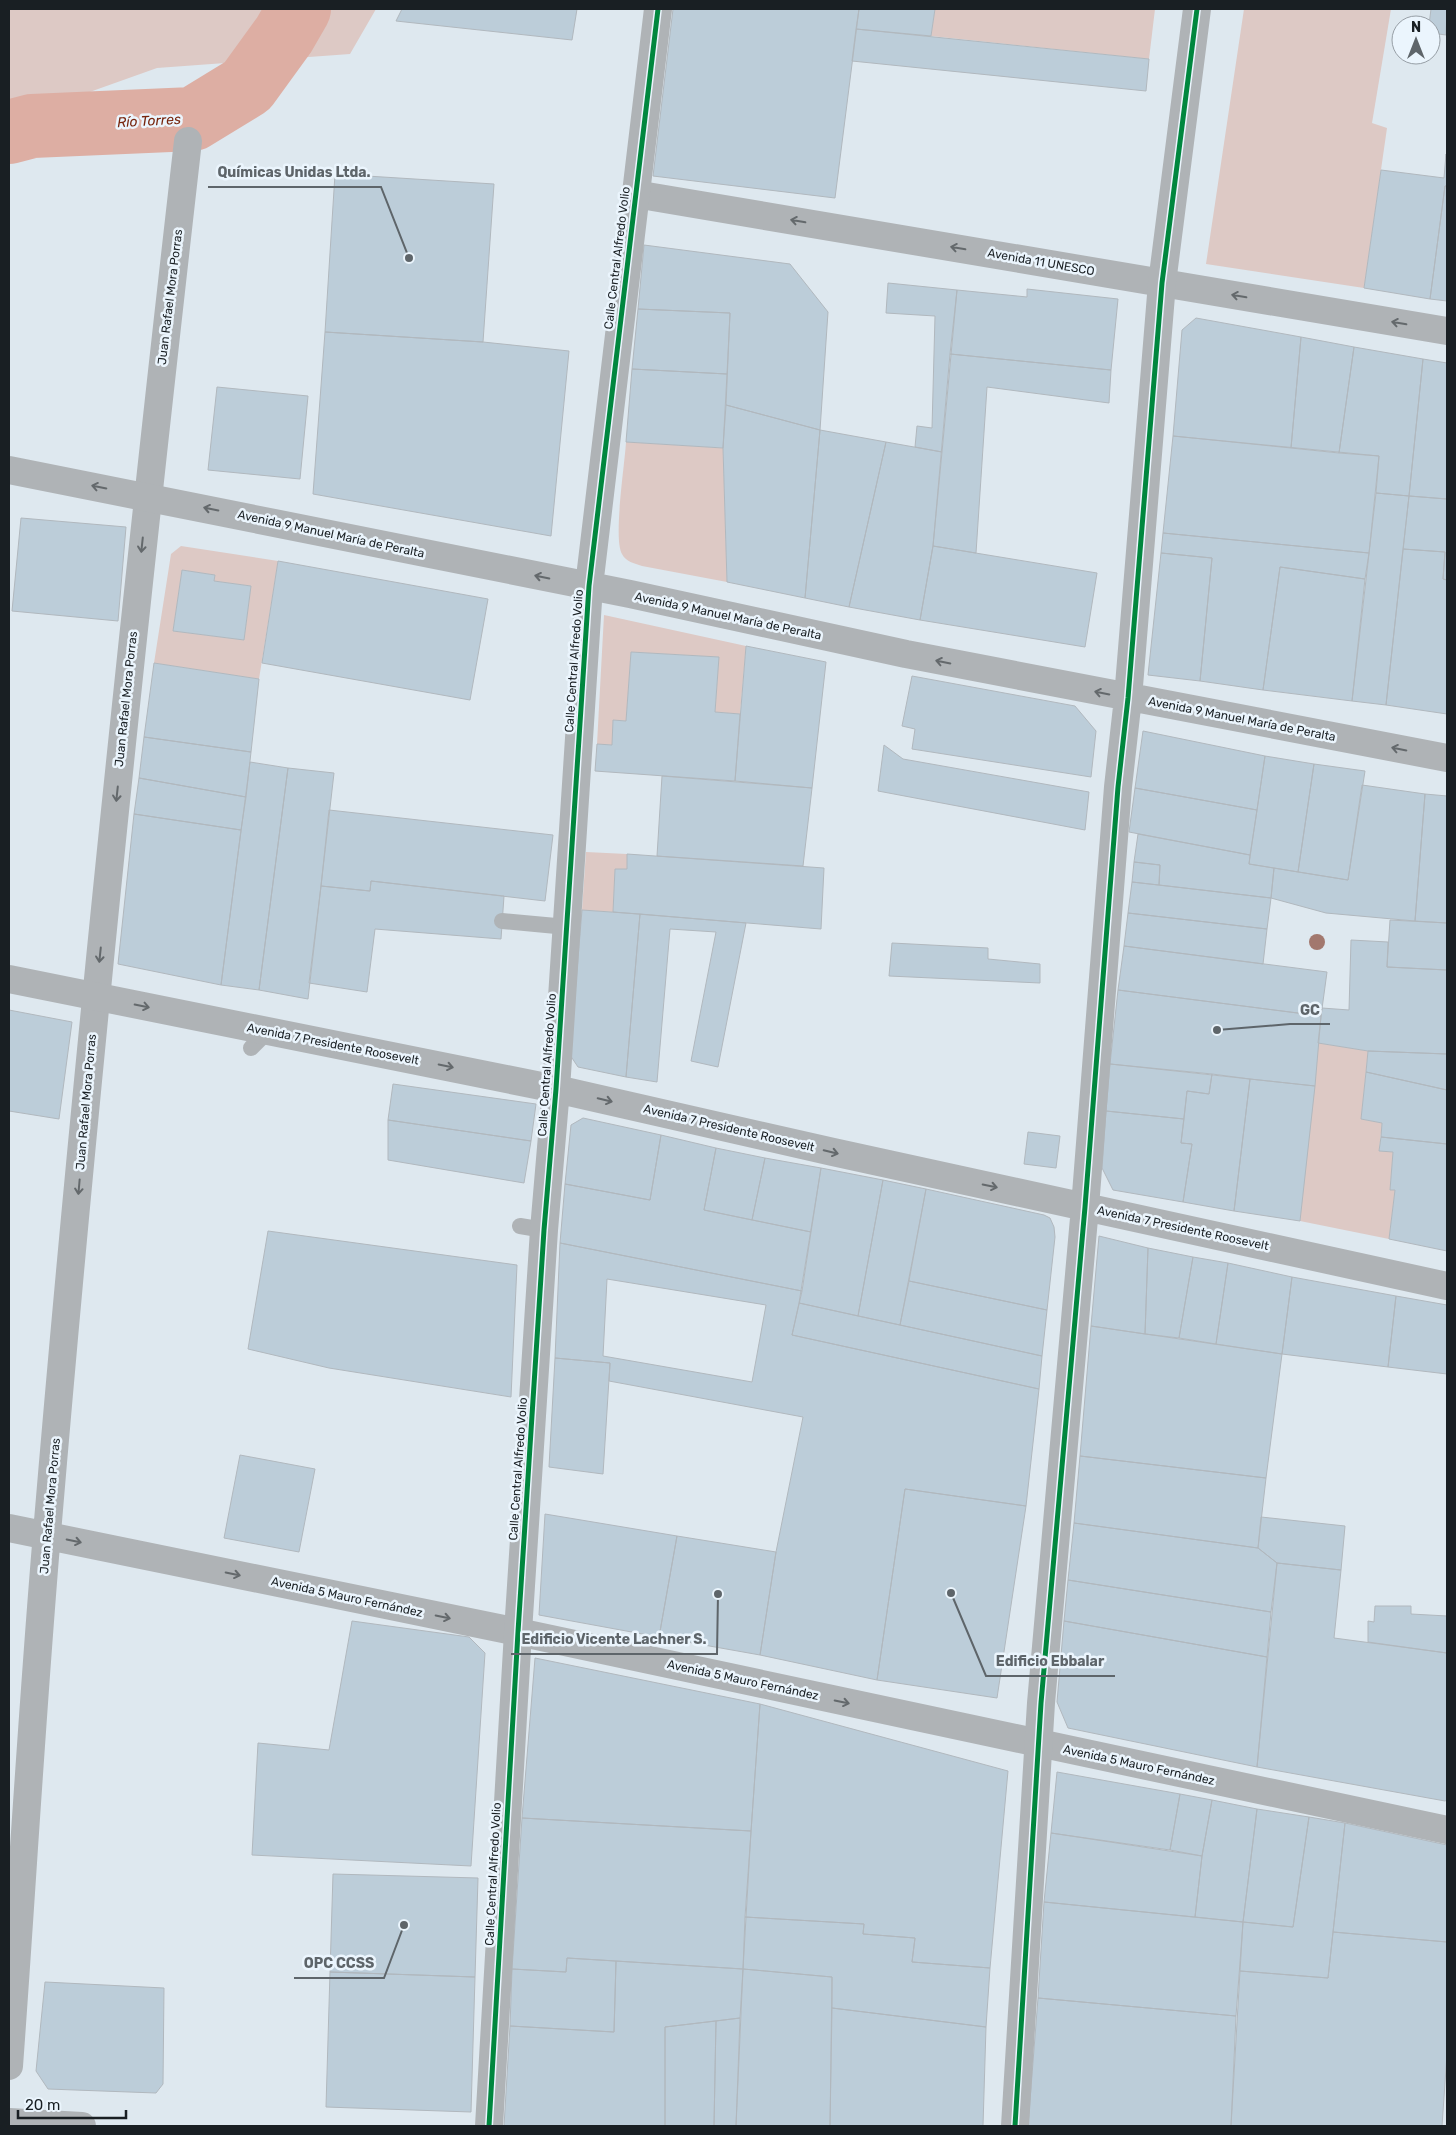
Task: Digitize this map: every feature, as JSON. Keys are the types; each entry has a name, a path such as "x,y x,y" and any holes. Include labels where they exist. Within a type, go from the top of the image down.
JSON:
{"street":[{"name":"Calle Central Alfredo Volio","path":"489,2126 518,1632 532,1228 556,1089 589,586 634,194 658,9"},
{"path":"1015,2126 1038,1744 1085,1207 1118,786 1128,698 1162,283 1198,9"},
{"name":"Juan Rafael Mora Porras","path":"9,2066 47,1536 96,997 147,496 188,141"},
{"name":"Avenida 11 UNESCO","path":"634,194 1447,331"},
{"name":"Avenida 9 Manuel María de Peralta","path":"9,470 147,496 589,586 906,654 1447,758"},
{"name":"Avenida 7 Presidente Roosevelt","path":"9,979 96,997 259,1039 556,1089 833,1152 1447,1286"},
{"name":"Avenida 5 Mauro Fernández","path":"9,1528 518,1632 1447,1830"},
{"path":"9,2122 82,2126"}],"lane":[{"path":"502,921 567,927"}],"shaded area":[{"path":"9,9 376,9 350,54 157,68 56,104 9,117"},
{"path":"935,9 1155,9 1149,59 931,36"},
{"path":"1244,9 1391,9 1372,123 1387,128 1364,288 1206,264"},
{"path":"626,442 723,448 727,582 642,566 630,562 624,557 620,546 619,518"},
{"path":"181,546 278,561 259,679 154,663 171,554","holes":["182,570 215,575 214,581 251,586 244,640 173,631"]},
{"path":"604,615 746,646 740,714 715,712 719,657 631,652 626,721 613,720 612,745 597,744"},
{"path":"586,852 627,854 627,869 615,869 613,912 582,910"},
{"path":"1318,1043 1368,1051 1361,1119 1382,1123 1379,1151 1393,1152 1390,1190 1395,1190 1389,1239 1300,1221"}],"building":[{"path":"402,9 577,9 572,40 396,21"},
{"path":"673,9 859,9 835,198 653,176"},
{"path":"859,9 935,9 931,36 856,29"},
{"path":"1431,9 1447,9 1446,35 1441,34 1441,15 1430,15"},
{"path":"856,29 1149,59 1146,91 852,61"},
{"path":"1446,154 1447,186 1445,186 1430,299 1364,288 1381,170 1444,178"},
{"path":"335,174 494,184 483,342 325,332"},
{"path":"1445,186 1447,186 1447,301 1430,299"},
{"path":"644,245 790,264 828,312 820,430 726,405 730,313 638,309"},
{"path":"888,283 957,290 942,452 915,447 917,426 932,428 935,316 886,313"},
{"path":"1027,289 1118,299 1111,370 950,354 957,290 1027,297"},
{"path":"638,309 730,313 727,374 632,369"},
{"path":"1196,318 1301,337 1291,448 1173,436 1182,330"},
{"path":"325,332 483,342 569,351 551,536 313,494"},
{"path":"1301,337 1354,347 1339,453 1291,448"},
{"path":"1354,347 1423,359 1409,496 1376,493 1379,456 1339,453"},
{"path":"950,354 1111,370 1109,403 987,387 976,553 933,546"},
{"path":"1423,359 1447,363 1447,499 1409,496"},
{"path":"632,369 727,374 723,448 626,442"},
{"path":"217,387 308,396 300,479 208,470"},
{"path":"726,405 820,430 805,598 727,582 723,448"},
{"path":"820,430 886,442 849,607 805,598"},
{"path":"1173,436 1379,456 1369,553 1163,533"},
{"path":"886,442 942,452 933,546 920,620 849,607"},
{"path":"1376,493 1409,496 1386,705 1352,701"},
{"path":"1409,496 1447,499 1447,580 1443,579 1445,552 1403,549"},
{"path":"21,518 126,527 118,621 12,611"},
{"path":"1163,533 1369,553 1365,579 1280,567 1263,690 1200,681 1212,558 1161,553"},
{"path":"933,546 1097,573 1085,647 920,620"},
{"path":"1403,549 1445,552 1443,579 1447,580 1447,714 1386,705"},
{"path":"1161,553 1212,558 1200,681 1148,675"},
{"path":"278,561 488,599 470,700 262,663"},
{"path":"1280,567 1365,579 1352,701 1263,690"},
{"path":"182,570 215,575 214,581 251,586 244,640 173,631"},
{"path":"746,646 826,662 812,788 735,781"},
{"path":"631,652 719,657 715,712 740,714 735,781 595,771 597,744 612,745 613,720 626,721"},
{"path":"154,663 259,679 251,752 144,737"},
{"path":"912,676 1075,706 1096,731 1091,777 912,749 915,729 902,726"},
{"path":"1143,731 1265,756 1257,810 1135,788"},
{"path":"144,737 251,752 246,797 139,778"},
{"path":"884,745 903,759 1089,792 1085,830 878,791"},
{"path":"1265,756 1314,764 1298,872 1249,864"},
{"path":"250,762 288,768 259,990 221,985"},
{"path":"1314,764 1365,771 1348,880 1298,872"},
{"path":"288,768 334,773 308,999 259,990"},
{"path":"662,776 812,788 803,866 657,856"},
{"path":"139,778 246,797 241,830 134,814"},
{"path":"1362,785 1425,794 1415,921 1326,913 1271,898 1274,868 1348,880"},
{"path":"1135,788 1257,810 1250,855 1129,832"},
{"path":"1425,794 1447,796 1447,923 1415,921"},
{"path":"329,810 553,835 545,901 371,881 370,891 321,886"},
{"path":"134,814 241,830 221,985 118,964"},
{"path":"1138,834 1250,855 1249,864 1274,868 1271,898 1159,885 1160,865 1134,862"},
{"path":"627,854 824,868 821,929 613,912 615,869 627,869"},
{"path":"1134,862 1160,865 1159,885 1132,882"},
{"path":"371,881 504,896 501,939 375,929 367,992 309,983 321,886 370,891"},
{"path":"1132,882 1271,898 1267,929 1128,913"},
{"path":"582,910 640,914 626,1077 578,1067 570,1055"},
{"path":"1128,913 1267,929 1263,964 1124,946"},
{"path":"640,914 746,923 718,1067 691,1061 716,932 670,929 657,1082 626,1077"},
{"path":"1390,920 1447,923 1447,970 1387,967"},
{"path":"1351,940 1388,942 1387,967 1447,970 1447,1054 1368,1051 1318,1043 1322,1008 1349,1010"},
{"path":"892,943 988,948 988,959 1040,964 1040,983 889,976"},
{"path":"1124,946 1327,972 1321,1016 1118,990"},
{"path":"1118,990 1321,1016 1315,1086 1110,1064"},
{"path":"9,1010 72,1022 59,1119 9,1111"},
{"path":"1368,1051 1447,1054 1447,1090 1366,1072"},
{"path":"1110,1064 1212,1074 1209,1094 1187,1091 1184,1119 1106,1111"},
{"path":"1366,1072 1447,1090 1447,1144 1381,1137 1382,1123 1361,1119"},
{"path":"1212,1074 1250,1079 1234,1211 1183,1202 1192,1144 1181,1143 1187,1091 1209,1094"},
{"path":"1250,1079 1315,1086 1300,1221 1234,1211"},
{"path":"393,1084 536,1104 531,1141 388,1120"},
{"path":"1106,1111 1184,1119 1181,1143 1192,1144 1183,1202 1113,1190 1102,1168"},
{"path":"583,1118 661,1135 650,1200 565,1184 571,1125"},
{"path":"388,1120 531,1141 524,1183 388,1160"},
{"path":"1028,1132 1060,1136 1056,1168 1024,1164"},
{"path":"661,1135 716,1148 704,1210 811,1232 802,1291 560,1243 565,1184 650,1200"},
{"path":"1381,1137 1447,1144 1447,1251 1389,1239 1395,1190 1390,1190 1393,1152 1379,1151"},
{"path":"716,1148 765,1158 752,1220 704,1210"},
{"path":"765,1158 821,1168 811,1232 752,1220"},
{"path":"821,1168 883,1180 858,1316 799,1303"},
{"path":"883,1180 926,1189 900,1325 858,1316"},
{"path":"926,1189 1044,1215 1050,1218 1054,1227 1055,1237 1047,1310 909,1281"},
{"path":"268,1231 517,1265 511,1397 329,1368 248,1349"},
{"path":"1099,1236 1148,1248 1145,1334 1091,1326"},
{"path":"560,1243 802,1291 792,1335 1039,1389 1026,1506 905,1489 877,1680 760,1655 776,1552 803,1417 609,1381 610,1363 555,1358","holes":["607,1279 766,1305 752,1382 603,1356"]},
{"path":"1148,1248 1193,1257 1179,1338 1145,1334"},
{"path":"1193,1257 1228,1263 1216,1344 1179,1338"},
{"path":"1228,1263 1292,1277 1282,1354 1216,1344"},
{"path":"1292,1277 1396,1296 1388,1367 1282,1354"},
{"path":"909,1281 1047,1310 1042,1356 900,1325"},
{"path":"1396,1296 1447,1305 1447,1374 1388,1367"},
{"path":"799,1303 1042,1356 1039,1389 792,1335"},
{"path":"1091,1326 1282,1354 1266,1478 1080,1456"},
{"path":"555,1358 610,1363 603,1474 549,1467"},
{"path":"240,1455 315,1469 299,1552 224,1538"},
{"path":"1080,1456 1266,1478 1258,1548 1074,1523"},
{"path":"905,1489 1026,1506 997,1698 877,1680"},
{"path":"545,1514 677,1536 659,1637 539,1615"},
{"path":"1261,1517 1345,1526 1341,1570 1277,1563 1258,1548"},
{"path":"1074,1523 1258,1548 1277,1563 1271,1612 1068,1580"},
{"path":"677,1536 776,1552 760,1655 659,1637"},
{"path":"1277,1563 1341,1570 1334,1638 1447,1653 1447,1800 1257,1767"},
{"path":"1068,1580 1271,1612 1267,1657 1064,1621"},
{"path":"1375,1606 1411,1606 1411,1614 1447,1616 1447,1653 1368,1642 1368,1621 1374,1622"},
{"path":"352,1621 469,1637 485,1653 471,1866 252,1855 258,1743 329,1750"},
{"path":"1064,1621 1267,1657 1257,1767 1068,1728 1057,1702"},
{"path":"535,1658 760,1704 751,1831 522,1818"},
{"path":"760,1704 1008,1771 990,1968 912,1962 915,1938 863,1934 864,1924 745,1917"},
{"path":"1057,1772 1180,1794 1170,1850 1051,1833"},
{"path":"1180,1794 1212,1800 1202,1856 1170,1850"},
{"path":"1212,1800 1257,1809 1243,1922 1195,1917 1202,1856"},
{"path":"1257,1809 1309,1817 1293,1927 1243,1922"},
{"path":"1309,1817 1345,1823 1328,1978 1240,1971 1243,1922 1293,1927"},
{"path":"522,1818 751,1831 743,1969 567,1958 566,1972 512,1969"},
{"path":"1345,1823 1447,1845 1447,1942 1333,1932"},
{"path":"1051,1833 1202,1856 1195,1917 1044,1902"},
{"path":"333,1874 478,1878 475,1977 330,1972"},
{"path":"1044,1902 1243,1922 1236,2016 1038,1998"},
{"path":"745,1917 864,1924 863,1934 915,1938 912,1962 990,1968 986,2027 832,2008 832,1977 743,1969"},
{"path":"1333,1932 1447,1942 1447,2054 1442,2126 1231,2126 1240,1971 1328,1978"},
{"path":"567,1958 616,1961 614,2032 510,2026 512,1969 566,1972"},
{"path":"616,1961 743,1969 740,2018 665,2027 665,2126 504,2126 510,2026 614,2032"},
{"path":"743,1969 832,1977 830,2126 736,2126"},
{"path":"330,1972 475,1977 471,2112 326,2107"},
{"path":"45,1982 164,1988 163,2084 156,2093 48,2089 36,2071"},
{"path":"1038,1998 1236,2016 1231,2126 1028,2126"},
{"path":"832,2008 986,2027 983,2126 830,2126"},
{"path":"740,2018 736,2126 714,2126 716,2021"},
{"path":"716,2021 714,2126 665,2126 665,2027"}],"waterway":[{"name":"Río Torres","path":"9,132 32,126 193,119 247,86 284,35 299,9"}],"cycle path":[{"path":"489,2126 544,1230 556,1089 589,586 658,9"},
{"path":"1015,2126 1041,1703 1085,1207 1118,787 1128,698 1162,283 1197,9"}],"place":[{"name":"Químicas Unidas Ltda.","path":"409,258"},
{"name":"GC","path":"1217,1030"},
{"name":"Edificio Ebbalar","path":"951,1593"},
{"name":"Edificio Vicente Lachner S.","path":"718,1594"},
{"name":"OPC CCSS","path":"404,1925"}]}
